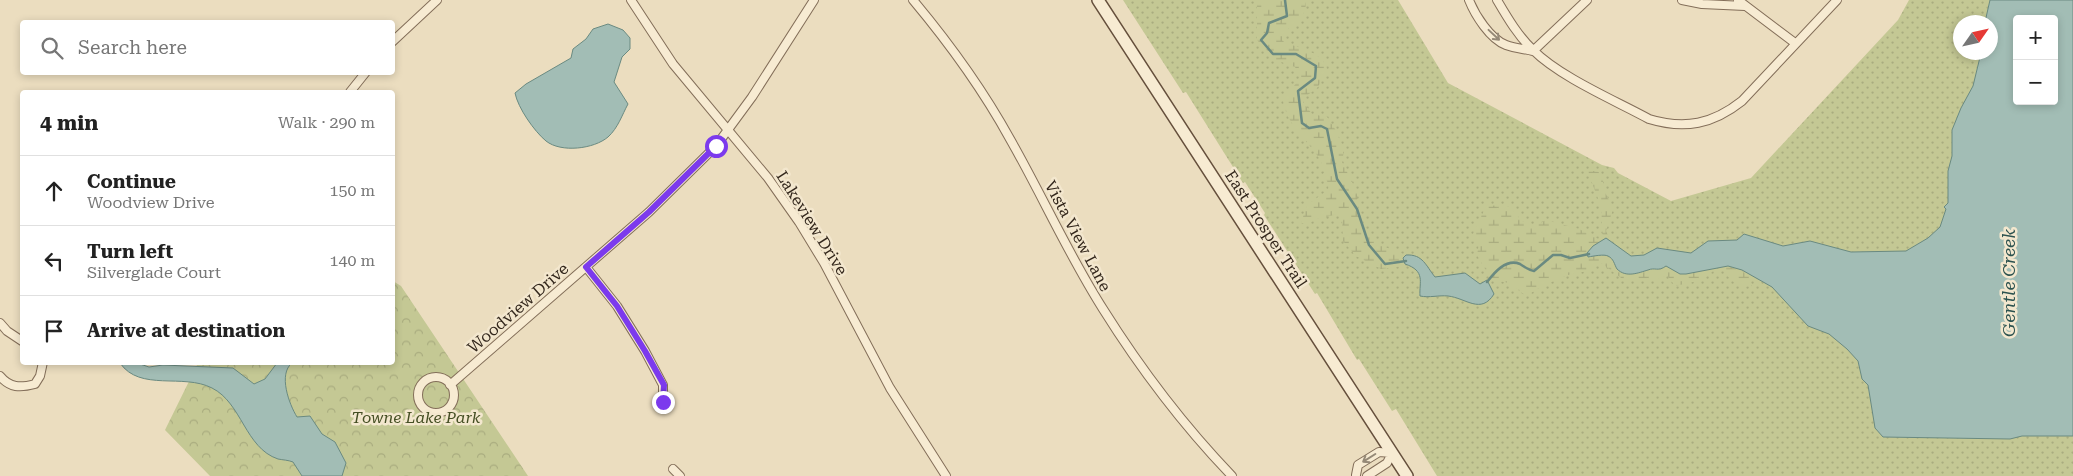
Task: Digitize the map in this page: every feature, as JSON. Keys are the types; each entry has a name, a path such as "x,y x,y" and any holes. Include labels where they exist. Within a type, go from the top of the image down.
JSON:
{"main road":[{"name":"East Prosper Trail","path":"1098,0 1407,476"}],"street":[{"path":"395,39 437,0"},
{"name":"Lakeview Drive","path":"631,0 673,64 730,129 799,222 824,263 890,388 946,476"},
{"name":"Woodview Drive","path":"450,385 683,180 730,129 814,0"},
{"name":"Vista View Lane","path":"913,0 939,33 989,104 1009,137 1073,259 1124,342 1189,428 1232,476"},
{"path":"1469,0 1473,10 1490,34 1504,45 1533,50"},
{"path":"1497,0 1512,24 1533,50 1552,66 1649,119 1665,124 1687,125 1725,114 1742,101 1837,0"},
{"path":"1533,50 1587,0"},
{"path":"1738,0 1795,43"},
{"path":"1688,1 1745,6"},
{"path":"352,90 364,75"},
{"path":"586,267 617,306 645,351 664,385 663,402"},
{"path":"0,323 20,341"},
{"path":"0,376 12,386 23,387 35,384 43,365"},
{"path":"440,378 450,385 454,397 448,408 436,413 422,406 419,391 427,380 440,378"},
{"path":"1363,476 1355,476 1358,465 1379,452 1392,453 1386,463 1367,476"},
{"path":"673,469 680,476"}],"green space":[{"path":"1123,0 1398,0 1448,83 1602,165 1614,168 1618,173 1671,201 1751,178 1898,20 1909,0 2073,0 2073,476 1437,476 1396,409 1392,411 1359,359 1357,360 1317,293 1315,294 1186,92 1183,93"},
{"path":"1257,0 1304,0 1306,4 1302,16 1287,30 1282,40 1286,44 1304,49 1316,55 1325,64 1327,69 1318,87 1305,97 1303,102 1312,114 1327,117 1337,133 1342,144 1342,162 1357,192 1357,204 1366,232 1377,244 1406,255 1403,256 1403,260 1410,265 1381,269 1356,256 1343,241 1342,218 1338,214 1317,219 1307,224 1301,223 1307,205 1328,190 1328,185 1320,160 1292,124 1285,109 1283,100 1301,77 1295,67 1276,60 1257,40"},
{"path":"1587,170 1599,172 1602,175 1604,190 1613,209 1606,231 1610,240 1606,238 1603,240 1601,206"},
{"path":"1505,205 1524,222 1529,224 1535,226 1546,220 1579,229 1602,241 1594,245 1597,256 1610,258 1618,269 1649,271 1666,266 1686,274 1705,270 1713,271 1702,280 1675,286 1667,275 1658,279 1624,280 1601,263 1598,263 1587,271 1568,275 1544,285 1526,296 1509,283 1494,280 1488,274 1477,255 1479,244 1471,241 1486,206"},
{"path":"1728,266 1749,274 1752,286 1742,286 1730,279 1724,267"},
{"name":"Towne Lake Park","path":"395,282 401,286 528,476 210,476 165,430 197,365 395,365"}],"water":[{"name":"Gentle Creek","path":"1990,0 2073,0 2073,436 2022,436 2010,439 1883,437 1875,428 1868,385 1862,379 1858,361 1829,334 1808,326 1772,287 1742,270 1728,266 1680,274 1666,266 1661,269 1650,269 1628,274 1617,269 1613,260 1608,256 1588,257 1587,253 1593,246 1606,238 1631,256 1644,255 1657,248 1691,253 1708,241 1737,240 1744,234 1783,246 1810,241 1851,252 1906,251 1928,238 1940,227 1946,209 1944,207 1948,203 1948,171 1952,156 1952,130 1973,86 1979,60 1998,60 1998,15 1987,15"},
{"path":"608,24 623,30 630,38 630,49 622,57 614,82 628,104 614,130 602,141 577,148 552,145 541,137 532,125 519,105 515,93 526,84 571,58 573,49 586,39 593,29"},
{"path":"1406,255 1416,256 1420,259 1435,277 1465,273 1480,284 1487,280 1494,294 1489,300 1478,304 1448,296 1420,296 1419,274 1412,267 1405,264 1403,258"},
{"path":"122,365 233,368 254,384 265,379 276,365 290,365 285,381 291,405 297,417 310,416 322,434 335,442 346,463 342,476 302,476 293,462 278,459 267,453 251,436 230,404 212,388 188,382 150,380 129,372"}],"waterway":[{"path":"1285,0 1287,16 1269,23 1267,33 1261,40 1273,54 1296,54 1316,66 1315,78 1298,91 1302,123 1309,128 1321,126 1327,129 1337,179 1357,209 1369,245 1385,264 1406,261"},
{"path":"1487,282 1501,267 1510,263 1520,264 1534,271 1553,255 1570,258 1589,254"}],"route":[{"path":"663,402 664,385 645,351 617,306 586,267 649,212 716,146"}]}
